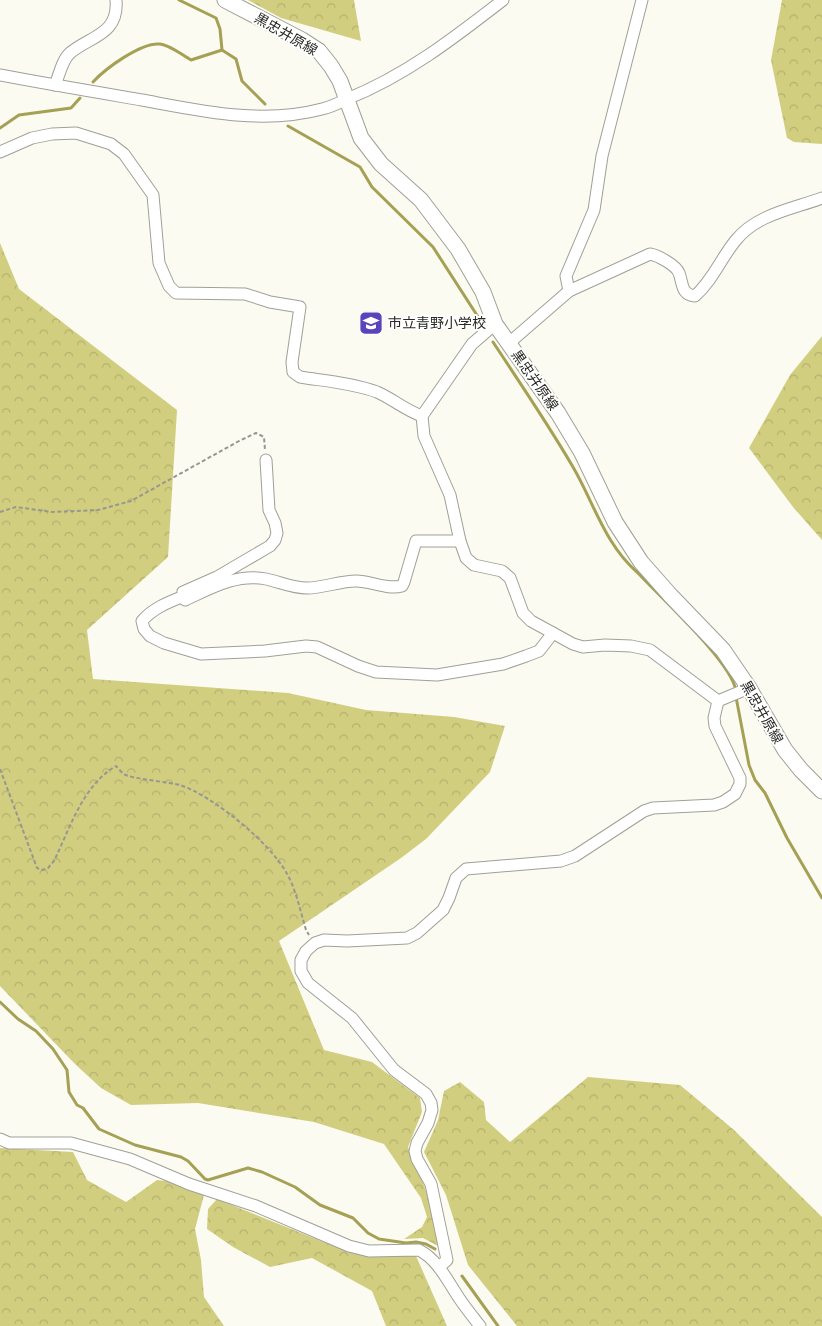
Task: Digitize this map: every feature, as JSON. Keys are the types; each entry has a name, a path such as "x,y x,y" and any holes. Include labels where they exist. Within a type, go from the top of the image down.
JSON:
{"main road":[{"name":"黒忠井原線","path":"225,0 302,40 319,51 331,66 340,81 361,138 381,164 421,200 458,249 483,292 495,324 558,413 582,452 615,522 641,562 723,650 741,691 801,770 822,791"}],"street":[{"path":"55,85 69,54 100,36 114,20 117,9 116,0"},
{"path":"0,75 211,112 258,117 295,115 324,109 371,90 407,70 450,41 504,0"},
{"path":"569,291 566,276 594,210 602,156 642,0"},
{"path":"0,152 32,138 52,134 76,133 111,144 124,154 153,195 159,263 169,286 176,293 245,294 270,302 300,307 292,362 293,372 300,378 353,385 378,392 408,411 422,416"},
{"path":"509,343 569,291 650,254 657,255 678,270 683,290 689,295 695,296 704,288 736,239 755,222 822,198"},
{"path":"495,324 472,344 422,416 424,436 450,495 460,541 466,558 474,565 502,571 510,578 523,613 553,633 573,644 583,647 605,645 631,646 650,650 718,701"},
{"path":"266,460 269,510 277,533 275,540 270,546 216,578 183,592 185,600 215,586 240,578 254,577 301,588 358,581 395,588 402,586 404,582 416,541 460,541"},
{"path":"184,596 166,603 148,614 142,621 144,629 150,636 164,643 201,654 265,651 306,646 317,647 376,672 437,675 503,664 539,651 553,633"},
{"path":"718,701 741,691"},
{"path":"439,1266 447,1260 431,1184 416,1151 417,1143 428,1124 432,1110 431,1102 426,1094 394,1070 352,1018 308,983 301,971 301,960 306,951 315,943 324,940 347,941 407,938 417,933 443,910 456,878 466,869 560,861 575,856 644,811 653,808 714,805 730,798 738,788 740,778 715,726 714,718 718,701"},
{"path":"0,1140 9,1143 71,1143 130,1159 189,1184 256,1206 349,1246 369,1251 418,1250 426,1254 439,1266 480,1326"}],"path":[{"path":"0,512 16,507 52,512 98,510 131,501 239,440 256,433 264,437 266,460"},
{"path":"0,769 37,868 42,870 48,868 54,861 85,797 105,772 116,766 125,775 179,785 201,793 236,819 274,853 286,872 295,892 306,930 315,943"}],"green space":[{"path":"248,0 354,0 361,41 281,18"},
{"path":"782,0 822,0 822,144 794,142 787,138 771,60"},
{"path":"0,243 19,289 177,410 168,557 87,630 93,679 288,693 366,710 454,717 505,726 490,772 426,839 279,941 324,1050 372,1062 420,1098 422,1112 408,1147 428,1195 438,1246 423,1238 404,1239 422,1227 427,1217 421,1198 384,1144 314,1122 198,1103 131,1105 101,1088 75,1064 0,986"},
{"path":"822,336 822,540 793,507 749,448 790,375"},
{"path":"588,1077 680,1085 734,1130 822,1217 822,1326 517,1326 468,1265 446,1195 424,1152 438,1120 444,1091 460,1082 484,1102 486,1120 510,1142"},
{"path":"0,1148 73,1152 87,1180 126,1202 157,1180 175,1182 204,1195 195,1229 201,1260 204,1297 224,1326 0,1326"},
{"path":"217,1199 346,1251 366,1256 416,1256 447,1326 386,1326 372,1291 312,1258 270,1267 233,1247 207,1229 208,1209"}],"waterway":[{"path":"179,0 216,18 220,29 222,50 236,59 242,81 265,104"},
{"path":"93,82 124,57 143,47 160,44 168,46 191,60 222,50"},
{"path":"0,128 19,115 71,108 80,98"},
{"path":"288,126 360,167 372,187 433,247 482,323"},
{"path":"493,342 563,451 608,537 617,550 709,647 732,679 736,691"},
{"path":"736,697 749,765 755,780 765,793 787,838 822,898"},
{"path":"0,1002 18,1019 36,1031 53,1049 67,1070 69,1092 77,1105 83,1108 99,1129 135,1145 181,1157 208,1180 248,1168 262,1172 295,1187 320,1205 353,1218 368,1233 379,1239 406,1243 416,1242 426,1244 435,1249"},
{"path":"462,1276 498,1326"}],"place":[{"name":"市立青野小学校","path":"371,323"}]}
